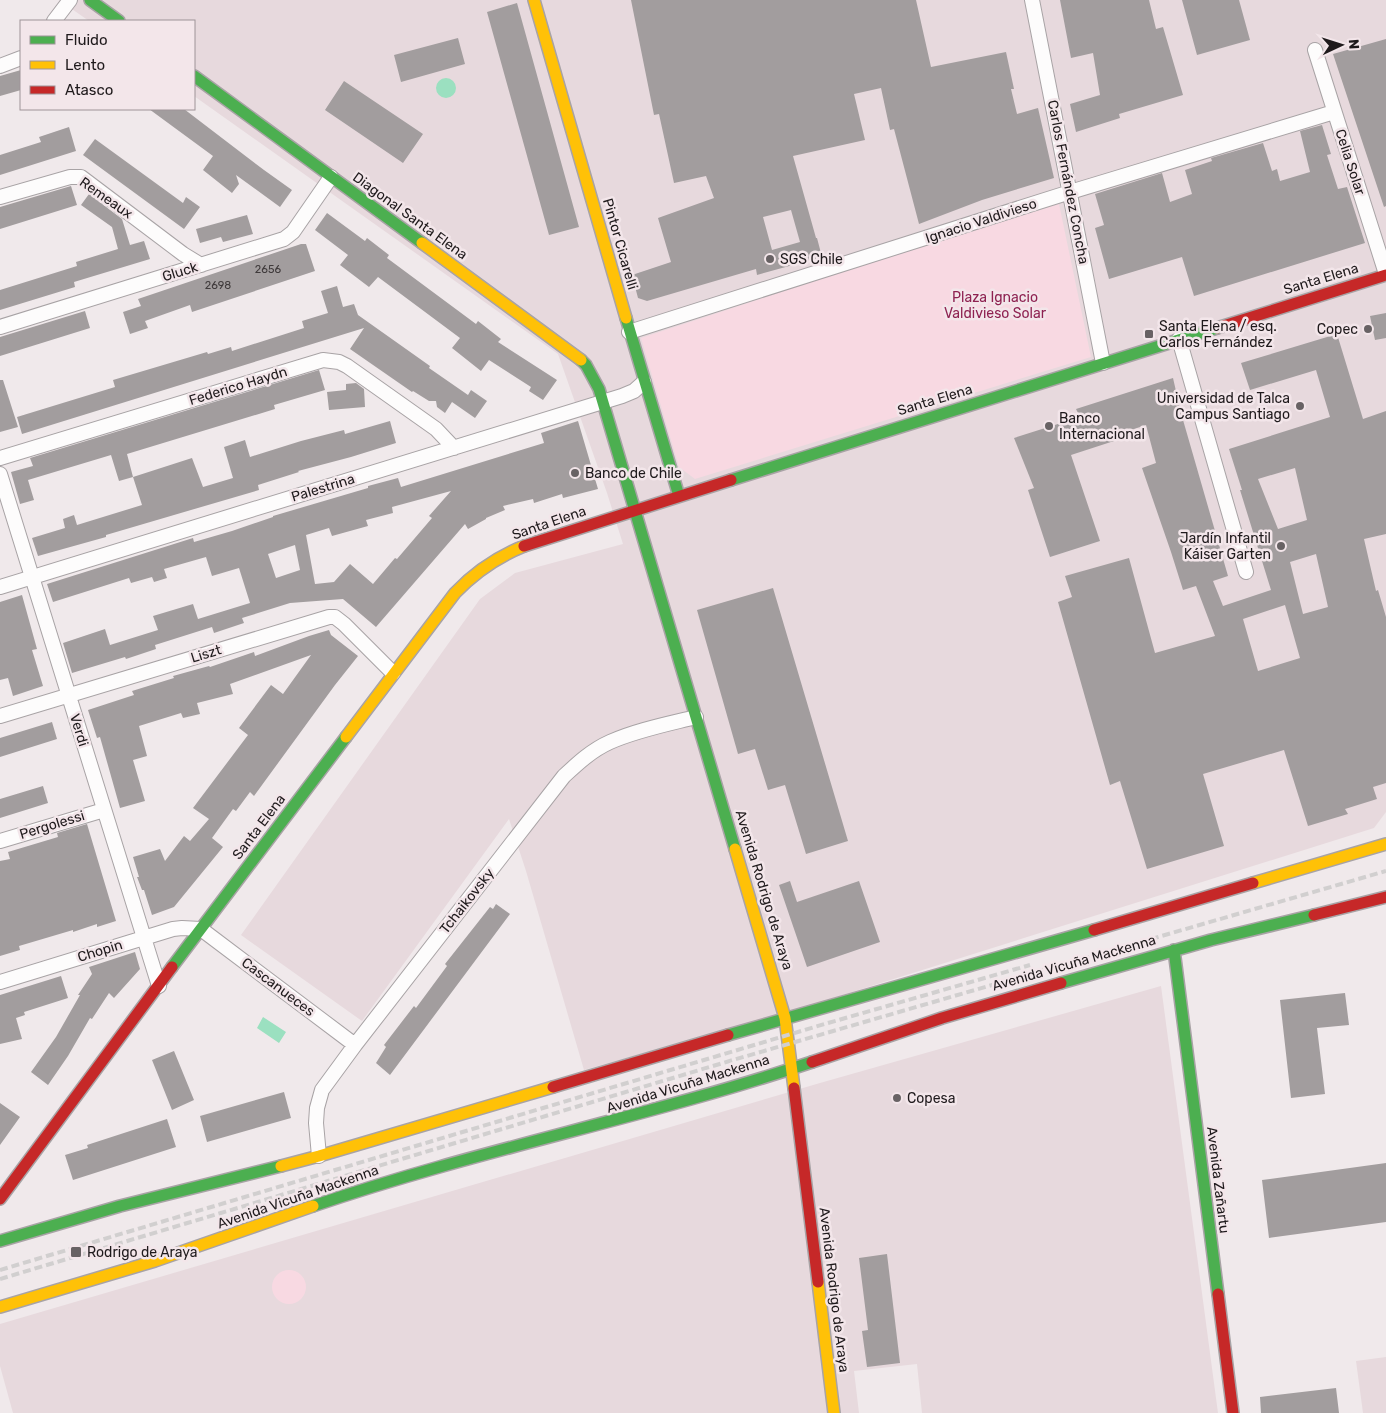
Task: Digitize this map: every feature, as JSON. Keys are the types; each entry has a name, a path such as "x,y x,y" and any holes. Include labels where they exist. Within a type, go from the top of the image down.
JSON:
{"main road":[{"path":"90,0 118,20"},
{"name":"Pintor Cicarelli","path":"534,0 629,332 679,496"},
{"name":"Diagonal Santa Elena","path":"195,77 577,356 586,366 602,395"},
{"name":"Santa Elena","path":"0,1199 454,593 485,566 516,549 635,510 1386,275"},
{"name":"Avenida Rodrigo de Araya","path":"602,395 785,1018 834,1413"},
{"name":"Avenida Vicuña Mackenna","path":"0,1241 120,1206 320,1156 785,1018 1386,844"},
{"name":"Avenida Vicuña Mackenna","path":"0,1307 155,1261 366,1188 427,1170 600,1125 791,1069 942,1018 1174,950 1386,897"},
{"name":"Avenida Zañartu","path":"1174,950 1233,1413"}],"street":[{"path":"55,20 70,0"},
{"name":"Carlos Fernández Concha","path":"1032,0 1103,363"},
{"name":"Celia Solar","path":"1315,50 1386,275"},
{"path":"0,66 20,58"},
{"name":"Ignacio Valdivieso","path":"629,332 1070,192 1334,112"},
{"name":"Remeaux","path":"0,197 70,177 81,177 183,254 201,265"},
{"name":"Gluck","path":"0,327 279,241 289,236 297,228 331,177"},
{"path":"1179,339 1246,572"},
{"name":"Federico Haydn","path":"0,458 323,360 339,362 347,366 436,429 454,448"},
{"name":"Palestrina","path":"0,587 454,448 602,395 622,396 634,391 644,382"},
{"name":"Verdi","path":"0,474 159,986"},
{"name":"Liszt","path":"0,716 329,617 334,617 344,624 393,673"},
{"name":"Tchaikovsky","path":"320,1156 316,1123 317,1108 322,1090 564,776 585,757 610,742 639,732 696,717"},
{"name":"Pergolessi","path":"0,841 104,810"},
{"name":"Chopin","path":"0,982 144,938 182,928 201,929"},
{"name":"Cascanueces","path":"201,929 355,1045"}],"shaded area":[{"path":"59,0 1386,0 1386,812 1374,828 779,1015 584,1070 509,819 362,1021 241,935 480,599 515,573 623,544 558,354 195,97 195,20 88,20"},
{"path":"446,78 453,81 456,88 453,95 446,98 439,95 436,88 439,81"},
{"path":"1161,986 1218,1413 922,1413 917,1364 854,1371 859,1413 13,1413 0,1366 0,1324 820,1083"},
{"path":"263,1017 286,1032 279,1043 257,1028"},
{"path":"1386,1357 1386,1413 1363,1413 1356,1361"}],"green space":[{"name":"Plaza Ignacio Valdivieso Solar","path":"1059,204 1091,357 695,479 679,467 641,338"},
{"path":"289,1270 296,1271 301,1275 305,1280 305,1294 301,1299 296,1303 289,1304 282,1303 277,1299 273,1294 272,1287 273,1280 277,1275 282,1271"}],"building":[{"path":"631,0 916,0 931,67 1006,52 1014,89 1011,89 1017,114 1038,108 1054,178 982,200 919,224 894,129 890,130 881,88 854,94 865,140 793,156 822,257 757,275 756,269 647,301 638,298 632,275 671,262 658,218 714,198 706,176 674,183 659,114 654,115","holes":["791,210 800,242 772,250 763,217"]},
{"path":"1060,0 1149,0 1156,29 1163,27 1183,95 1119,114 1120,118 1076,132 1070,104 1100,95 1093,53 1071,58"},
{"path":"1182,0 1239,0 1250,40 1197,55"},
{"path":"517,3 579,227 549,235 487,12"},
{"path":"458,38 465,64 401,82 394,55"},
{"path":"1386,39 1386,206 1384,207 1333,54"},
{"path":"20,70 20,90 0,96 0,76"},
{"path":"344,81 423,134 403,163 325,110"},
{"path":"150,110 185,110 292,190 280,207 236,175 239,184 232,193 203,170 213,156"},
{"path":"1322,125 1331,154 1327,155 1338,189 1347,187 1365,243 1194,296 1182,257 1109,279 1095,228 1104,225 1095,194 1162,173 1170,202 1192,194 1185,170 1212,161 1211,158 1263,143 1272,171 1277,169 1280,181 1310,172 1300,131"},
{"path":"69,127 76,151 0,175 0,155 41,142 39,137"},
{"path":"95,139 183,203 186,197 200,207 184,229 83,155"},
{"path":"71,186 77,205 0,229 0,207"},
{"path":"89,194 122,219 130,245 144,241 150,259 74,282 75,287 0,310 0,290 77,266 76,262 118,249 112,227 81,205"},
{"path":"327,213 365,241 367,238 389,255 387,258 476,324 478,321 501,339 498,342 557,380 543,400 529,391 531,387 489,360 481,371 452,348 460,338 378,277 369,287 340,265 348,255 315,230"},
{"path":"247,215 253,234 223,242 221,237 200,243 196,229"},
{"path":"301,244 306,244 315,271 192,312 190,305 145,321 148,328 130,334 123,312 141,306 138,299"},
{"path":"337,286 343,307 354,304 358,315 430,366 429,368 468,395 471,390 487,401 475,418 452,402 445,413 437,407 436,401 429,401 412,392 350,349 364,328 22,434 17,417 115,387 113,380 207,352 208,354 231,347 232,351 304,328 302,321 328,313 321,291"},
{"path":"85,311 90,328 0,356 0,337"},
{"path":"1386,313 1386,338 1375,340 1370,316"},
{"path":"1337,334 1363,419 1386,411 1386,534 1364,539 1376,591 1378,590 1386,617 1386,783 1373,787 1377,799 1345,809 1348,814 1308,826 1284,750 1203,774 1224,846 1147,869 1120,781 1110,785 1058,602 1072,597 1065,576 1129,558 1155,653 1215,636 1196,586 1183,590 1142,468 1156,463 1146,425 1113,436 1114,441 1071,455 1100,541 1050,557 1028,490 1034,488 1014,438 1080,417 1076,409 1173,378 1181,413 1228,576 1213,581 1223,606 1271,590 1229,449 1330,417 1316,370 1250,390 1241,363","holes":["1295,468 1307,520 1278,529 1258,479","1316,554 1328,607 1303,614 1290,562","1285,605 1300,658 1258,671 1243,619"]},
{"path":"319,370 325,390 274,405 275,409 127,454 133,477 119,481 111,455 28,480 34,500 20,504 11,472 33,466 30,458"},
{"path":"0,380 3,380 18,427 0,432"},
{"path":"356,383 364,389 365,407 329,410 327,392 346,390 346,384"},
{"path":"390,421 396,443 298,471 258,485 259,490 38,556 32,538 65,528 63,519 74,515 77,525 142,505 133,477 192,458 203,487 233,478 224,447 245,440 250,457 301,441 344,430 345,434"},
{"path":"578,421 598,489 563,498 562,494 534,503 533,499 503,506 505,510 486,518 468,529 465,524 376,627 343,599 290,603 242,618 244,623 214,633 212,627 155,645 156,649 126,659 125,657 72,673 63,643 105,629 110,645 158,630 153,616 193,604 198,619 250,603 239,568 212,576 206,557 164,569 167,578 154,582 152,577 131,583 129,578 53,602 47,584 193,538 194,542 232,531 273,516 368,488 368,486 398,478 401,487 544,443 541,433","holes":["451,491 429,516 432,518 373,584 350,564 334,582 315,584 306,535 329,528 332,536 368,526 366,520 393,513 392,507","295,545 300,570 276,578 268,554"]},
{"path":"773,588 848,841 806,854 785,785 768,790 755,749 738,754 697,610"},
{"path":"22,595 37,649 32,650 43,686 13,696 8,678 0,680 0,602"},
{"path":"329,630 331,635 358,656 254,796 250,792 236,811 233,809 212,838 223,847 174,907 152,915 144,890 142,890 137,877 139,877 133,857 160,849 165,861 184,836 190,841 209,819 193,808 248,735 239,728 271,685 283,694 311,655 230,684 233,694 197,703 200,714 183,718 181,713 139,726 147,756 133,760 145,801 120,808 100,737 97,738 88,710 134,695 132,691 174,678 173,676 210,667 254,652 255,656"},
{"path":"52,722 57,739 0,757 0,738"},
{"path":"43,786 48,803 0,818 0,799"},
{"path":"87,824 116,921 97,927 97,924 73,932 73,930 19,946 20,950 0,956 0,861 10,859 8,852 58,837 57,833"},
{"path":"790,881 797,902 859,881 880,942 807,967 779,885"},
{"path":"496,904 510,914 390,1075 376,1063 386,1047 384,1045 414,1006 416,1008 447,966 445,964 490,907 493,909"},
{"path":"135,952 140,969 114,998 109,993 92,1019 90,1018 68,1056 48,1085 31,1072 56,1037 80,995 78,995 92,974 89,967"},
{"path":"61,976 68,998 24,1012 25,1015 16,1018 22,1039 0,1044 0,995"},
{"path":"1345,993 1349,1025 1317,1028 1325,1094 1291,1098 1280,1000"},
{"path":"174,1051 194,1100 172,1110 152,1060"},
{"path":"284,1092 291,1118 207,1142 200,1116"},
{"path":"0,1103 20,1117 0,1145"},
{"path":"167,1119 176,1147 73,1180 65,1155 88,1148 87,1145"},
{"path":"1386,1163 1386,1222 1269,1238 1262,1180"},
{"path":"887,1254 900,1363 867,1367 862,1331 868,1330 859,1258"},
{"path":"1336,1388 1339,1413 1261,1413 1260,1397"}],"railway":[{"path":"0,1279 733,1060 1386,871"},
{"path":"0,1270 828,1023 1030,965"}],"traffic: fast":[{"path":"90,0 118,20"},
{"path":"195,77 422,243"},
{"path":"626,318 679,496"},
{"path":"731,480 1217,328"},
{"path":"581,360 586,365 599,389 735,849"},
{"path":"172,967 346,737"},
{"path":"1061,983 1211,940 1314,915"},
{"path":"728,1035 1094,930"},
{"path":"1174,950 1218,1294"},
{"path":"313,1206 437,1168 688,1100 812,1062"},
{"path":"0,1241 120,1206 281,1166"}],"traffic: slow":[{"path":"534,0 626,318"},
{"path":"422,243 581,360"},
{"path":"346,737 455,593 470,578 487,566 524,546"},
{"path":"1253,883 1386,844"},
{"path":"735,849 785,1018 794,1088"},
{"path":"281,1166 553,1087"},
{"path":"0,1307 155,1261 313,1206"},
{"path":"818,1282 834,1413"}],"traffic: jam":[{"path":"1217,328 1386,275"},
{"path":"524,546 731,480"},
{"path":"1094,930 1253,883"},
{"path":"1314,915 1386,897"},
{"path":"0,1199 172,967"},
{"path":"812,1062 942,1018 1061,983"},
{"path":"553,1087 728,1035"},
{"path":"794,1088 818,1282"},
{"path":"1218,1294 1233,1413"}],"place":[{"name":"SGS Chile","path":"770,259"},
{"name":"Copec","path":"1368,329"},
{"name":"Santa Elena / esq. Carlos Fernández","path":"1149,334"},
{"name":"Universidad de Talca Campus Santiago","path":"1300,406"},
{"name":"Banco Internacional","path":"1049,426"},
{"name":"Banco de Chile","path":"575,473"},
{"name":"Jardín Infantil Káiser Garten","path":"1281,546"},
{"name":"Copesa","path":"897,1098"},
{"name":"Rodrigo de Araya","path":"76,1252"}]}
